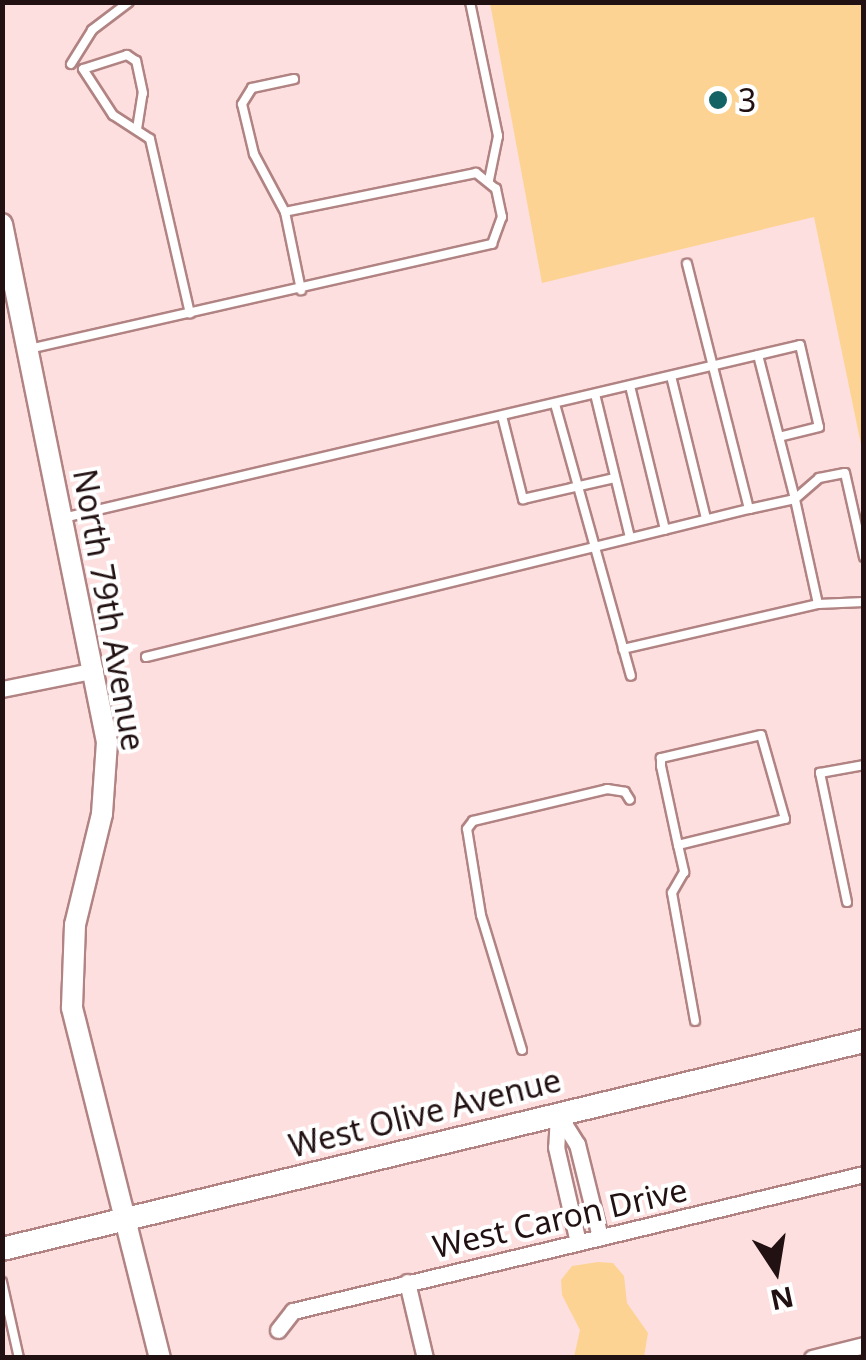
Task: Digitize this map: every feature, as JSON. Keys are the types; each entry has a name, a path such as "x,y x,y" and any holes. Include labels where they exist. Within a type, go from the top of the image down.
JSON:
{"main road":[{"name":"West Olive Avenue","path":"2,1249 864,1041"}],"street":[{"name":"North 79th Avenue","path":"2,224 96,670 107,779 75,926 71,994 122,1220 160,1358"},
{"path":"2,689 96,670"},
{"path":"558,1114 577,1144 600,1237"},
{"path":"558,1114 556,1147 578,1242"},
{"name":"West Caron Drive","path":"278,1330 293,1311 864,1174"},
{"path":"407,1282 425,1358"},
{"path":"812,1358 864,1345"}],"lane":[{"path":"71,64 92,30 129,2"},
{"path":"28,348 301,290 492,244 502,217 489,180 498,136 470,2"},
{"path":"136,128 143,93 136,61 128,55 83,69 113,115 136,128 156,153 190,314"},
{"path":"294,80 252,88 242,104 254,154 285,212 301,290"},
{"path":"285,212 468,172 489,180"},
{"path":"688,264 749,509"},
{"path":"64,518 800,345 819,427 780,437"},
{"path":"758,355 818,604"},
{"path":"671,376 706,519"},
{"path":"630,386 665,530"},
{"path":"595,394 630,538"},
{"path":"555,404 631,676"},
{"path":"502,416 523,499 615,478"},
{"path":"146,657 795,499 820,478 845,473 864,557"},
{"path":"624,649 818,604 864,602"},
{"path":"678,845 785,819 760,735 661,758 678,845 684,872 672,893 695,1021"},
{"path":"847,902 820,773 864,765"},
{"path":"522,1050 481,915 467,829 473,822 607,789 625,792 630,800"},
{"path":"2,1282 18,1358"}],"shaded area":[{"path":"490,3 863,3 863,454 814,217 542,283"},
{"path":"613,1263 624,1276 627,1303 648,1333 644,1357 574,1357 580,1330 562,1295 561,1280 572,1266"}],"place":[{"name":"3","path":"718,100"}]}
